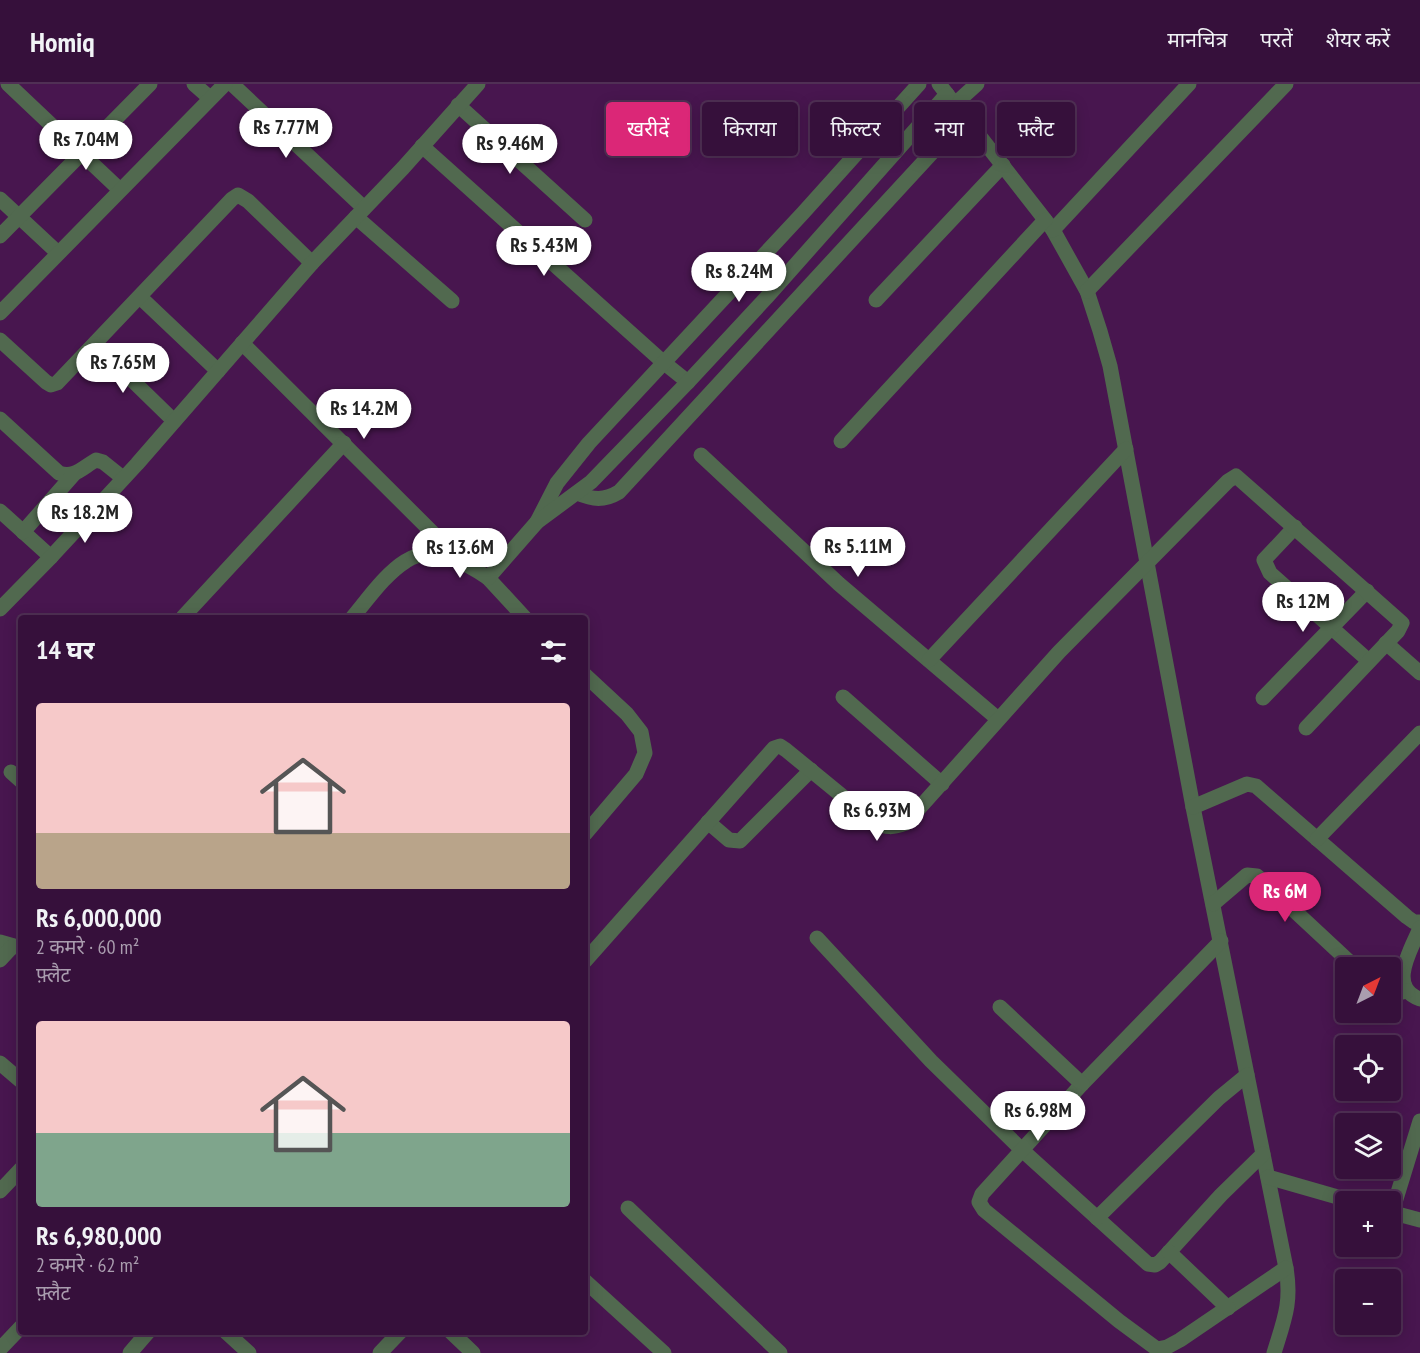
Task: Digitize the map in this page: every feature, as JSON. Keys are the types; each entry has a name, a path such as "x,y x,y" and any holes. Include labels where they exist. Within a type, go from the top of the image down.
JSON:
{"street":[{"path":"8,84 119,189"},
{"path":"0,236 150,84"},
{"path":"194,84 210,98"},
{"path":"0,313 119,189 225,84"},
{"path":"232,84 360,213 452,301"},
{"path":"3,600 51,557 312,263 478,84"},
{"path":"537,522 557,483 611,419 803,213 919,84"},
{"path":"488,578 537,522 591,482 688,382 766,298 947,94 977,84"},
{"path":"841,441 1049,225 1189,84"},
{"path":"1087,291 1286,84"},
{"path":"458,105 585,220"},
{"path":"985,142 1049,225 1087,291 1110,366 1193,807 1290,1289 1288,1308 1274,1353"},
{"path":"422,146 663,363 688,382"},
{"path":"577,493 590,499 601,500 610,498 619,492 929,156"},
{"path":"889,159 909,177"},
{"path":"876,300 1003,165"},
{"path":"0,340 46,382 51,385 61,380 238,195 244,197 312,263"},
{"path":"0,199 58,253"},
{"path":"140,297 218,371"},
{"path":"242,343 460,561 488,578 522,615"},
{"path":"95,344 174,421"},
{"path":"0,419 59,473 67,476 74,474"},
{"path":"185,615 344,443"},
{"path":"929,660 1126,449"},
{"path":"701,455 839,584 998,719"},
{"path":"23,532 74,474 96,460 103,462 123,478"},
{"path":"588,958 774,748 780,746 786,750 874,822 884,827 906,823 1059,652 1232,477 1236,476 1402,623 1370,661 1306,728"},
{"path":"0,511 51,557"},
{"path":"1295,527 1264,560 1265,565 1270,573 1370,661"},
{"path":"355,615 394,571 408,559 439,556 460,561"},
{"path":"1263,698 1367,591"},
{"path":"1386,643 1420,674"},
{"path":"588,678 627,714 640,732 645,753 636,774 588,830"},
{"path":"843,697 942,783"},
{"path":"1317,839 1420,733"},
{"path":"708,822 729,840 740,841 811,770"},
{"path":"1193,807 1247,784 1256,786 1407,917 1414,922 1420,922"},
{"path":"1213,904 1246,875 1257,876 1344,957"},
{"path":"1414,995 1403,985 1403,971 1420,928"},
{"path":"817,938 931,1061 1022,1150 1148,1264 1155,1265 1160,1262 1221,1195 1263,1154"},
{"path":"1221,940 1082,1084 982,1194 980,1202 984,1210 1119,1321 1157,1349 1180,1340 1286,1268"},
{"path":"0,960 11,945"},
{"path":"1000,1007 1082,1084"},
{"path":"0,1063 18,1078"},
{"path":"1097,1218 1211,1106 1247,1075"},
{"path":"1398,1191 1420,1121"},
{"path":"0,1191 18,1171"},
{"path":"1268,1177 1335,1196"},
{"path":"628,1208 780,1353"},
{"path":"1401,1215 1420,1220"},
{"path":"1169,1252 1228,1308"},
{"path":"588,1284 664,1353"},
{"path":"0,1349 18,1329"},
{"path":"130,1353 145,1335"},
{"path":"229,1335 248,1353"},
{"path":"380,1353 397,1335"},
{"path":"454,1335 473,1353"}]}
